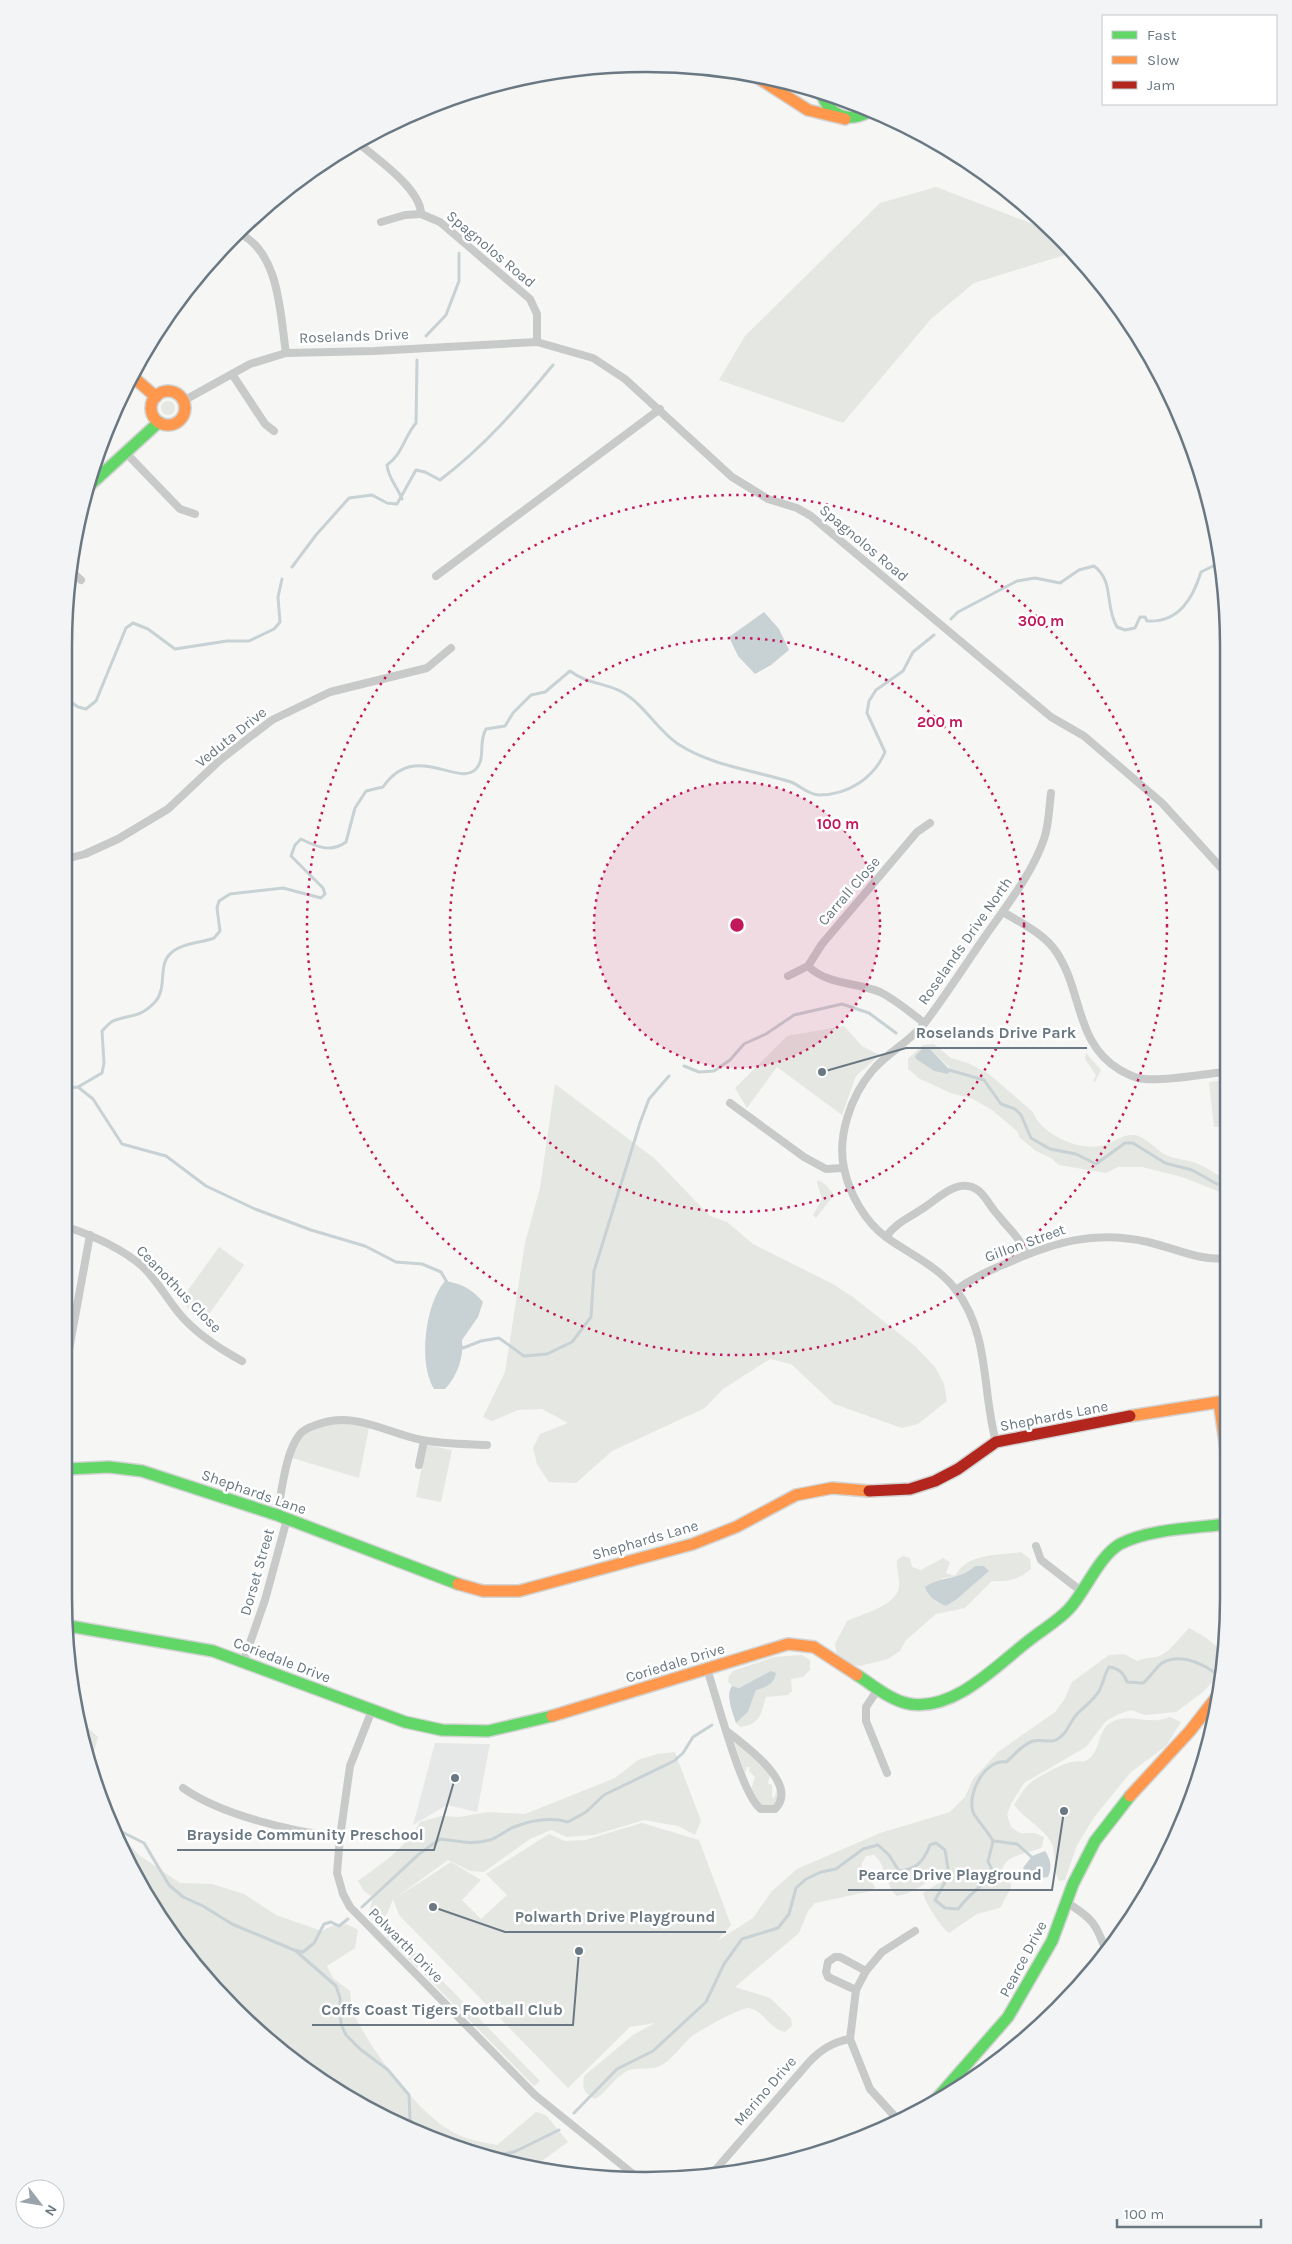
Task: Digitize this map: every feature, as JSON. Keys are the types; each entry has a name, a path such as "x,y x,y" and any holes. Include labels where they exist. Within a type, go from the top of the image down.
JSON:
{"street":[{"path":"772,87 808,110 854,119 862,115"},
{"path":"826,102 829,109 845,118"},
{"path":"363,147 405,182 419,204 421,214 405,215 381,222"},
{"name":"Spagnolos Road","path":"421,214 440,222 530,299 537,314 537,342 593,358 625,379 660,409 732,477 768,499 797,508 811,516 1050,717 1084,736 1100,749 1118,767 1162,803 1220,867"},
{"path":"243,237 257,246 266,258 276,294 286,353"},
{"name":"Roselands Drive","path":"184,401 250,364 286,353 374,351 537,342"},
{"path":"232,374 265,424 274,431"},
{"path":"138,381 156,397"},
{"path":"164,392 173,392 184,401 184,411 180,419 168,425 159,422 151,410 156,397 164,392"},
{"path":"436,576 660,409"},
{"path":"98,478 159,422"},
{"path":"126,453 180,510 195,514"},
{"path":"77,576 81,580"},
{"name":"Veduta Drive","path":"72,857 85,854 118,839 168,809 220,760 272,720 330,692 427,668 451,648"},
{"name":"Roselands Drive North","path":"996,1442 988,1414 982,1350 975,1325 956,1290 930,1265 886,1237 869,1220 855,1199 843,1168 843,1146 850,1108 872,1070 902,1046 924,1023 1003,912 1030,870 1045,838 1051,793"},
{"name":"Carrall Close","path":"808,966 822,944 917,832 930,823"},
{"path":"1003,912 1041,936 1056,950 1064,965 1091,1043 1106,1062 1127,1074 1145,1079 1220,1072"},
{"path":"788,976 808,966 815,972 830,979 879,992 924,1023"},
{"path":"730,1103 811,1161 826,1169 843,1168"},
{"path":"886,1237 904,1219 924,1208 948,1190 970,1186 979,1190 997,1215 1016,1234 1026,1255"},
{"name":"Ceanothus Close","path":"72,1229 121,1250 143,1267 179,1313 197,1331 218,1348 242,1360"},
{"path":"72,1333 90,1235"},
{"name":"Gillon Street","path":"956,1290 970,1279 1060,1242 1103,1236 1149,1242 1198,1257 1220,1259"},
{"name":"Shephards Lane","path":"72,1469 109,1467 142,1470 282,1517 442,1580 483,1591 519,1591 693,1544 736,1527 796,1494 832,1488 876,1491 910,1489 935,1481 958,1469 996,1442 1158,1410 1220,1401"},
{"name":"Dorset Street","path":"244,1660 265,1600 282,1517 291,1450 299,1435 305,1430 331,1420 355,1419 424,1441 487,1445"},
{"path":"419,1465 424,1441"},
{"name":"Coriedale Drive","path":"74,1627 170,1642 244,1660 405,1722 442,1730 488,1730 591,1705 788,1644 802,1644 814,1647 878,1689 910,1706 941,1701 960,1693 1069,1609 1107,1555 1128,1540 1220,1525"},
{"path":"1036,1546 1041,1560 1082,1591"},
{"path":"707,1668 728,1732 753,1802 765,1811 774,1809 780,1801 781,1794 771,1769 728,1732"},
{"path":"878,1689 866,1707 866,1721 887,1773"},
{"name":"Pearce Drive","path":"948,2086 1008,2017 1052,1941 1082,1862 1095,1841 1120,1807 1184,1738 1209,1706"},
{"name":"Polwarth Drive","path":"372,1710 350,1766 337,1873 343,1894 359,1918 540,2100 629,2171"},
{"path":"183,1788 199,1800 265,1822 303,1833 340,1837"},
{"path":"1066,1902 1084,1912 1095,1924 1103,1944"},
{"path":"893,2115 870,2090 850,2039 856,1990 866,1971 882,1952 915,1931"},
{"path":"856,1990 828,1976 826,1972 828,1962 835,1958 840,1958 866,1971"},
{"name":"Merino Drive","path":"718,2167 822,2049 836,2041 850,2039"}],"shaded area":[{"path":"936,187 1033,224 1065,255 974,283 931,319 843,423 719,380 745,336 880,203"},
{"path":"165,401 171,401 175,408 171,415 165,415 161,411 161,405"},
{"path":"764,612 779,629 789,650 771,665 755,674 738,656 729,637"},
{"path":"844,1026 862,1046 880,1055 856,1076 842,1115 777,1067 747,1108 735,1088 787,1036"},
{"path":"934,1044 951,1058 968,1063 989,1074 1033,1112 1045,1128 1054,1135 1076,1144 1087,1146 1107,1144 1127,1135 1139,1136 1164,1154 1197,1164 1214,1173 1220,1177 1220,1192 1182,1177 1142,1167 1118,1167 1106,1173 1059,1165 1051,1158 1036,1151 1020,1138 1017,1131 992,1110 971,1098 953,1094 920,1079 908,1069 908,1059 923,1045","holes":["932,1051 950,1068 946,1074 934,1071 916,1059"]},
{"path":"923,1048 929,1048 951,1071 947,1074 934,1071 916,1059 915,1056"},
{"path":"1086,1053 1101,1070 1095,1082 1093,1081 1096,1075 1085,1059"},
{"path":"1220,1081 1220,1126 1214,1127 1209,1082"},
{"path":"555,1084 654,1158 710,1216 727,1222 753,1244 831,1283 853,1297 916,1347 935,1367 944,1384 947,1401 918,1424 902,1428 834,1404 791,1364 770,1359 723,1389 705,1408 612,1451 576,1483 549,1482 537,1464 533,1448 540,1434 568,1423 542,1409 518,1410 492,1421 483,1417 505,1372 525,1243 540,1188"},
{"path":"818,1180 826,1185 834,1195 816,1218 813,1215 822,1199 817,1183"},
{"path":"219,1247 244,1265 202,1324 181,1300"},
{"path":"445,1281 456,1283 466,1288 483,1302 478,1317 462,1340 461,1360 453,1378 445,1389 434,1389 426,1364 426,1334 433,1304 438,1291"},
{"path":"370,1423 359,1478 289,1457 299,1435 319,1424"},
{"path":"426,1445 452,1450 441,1502 416,1497"},
{"path":"1021,1552 1030,1559 1031,1569 1013,1580 992,1581 965,1608 936,1614 906,1640 900,1651 888,1659 860,1666 846,1663 837,1655 835,1644 847,1621 885,1604 897,1594 899,1584 897,1560 903,1556 910,1558 912,1567 921,1570 943,1558 950,1562 946,1573 955,1576 968,1563 984,1556","holes":["975,1566 981,1578 946,1606 936,1602 927,1593 943,1578 961,1575"]},
{"path":"975,1566 984,1566 989,1571 957,1599 946,1606 933,1599 926,1591 925,1587 932,1583 963,1574"},
{"path":"1189,1628 1205,1637 1217,1647 1214,1681 1203,1692 1176,1712 1145,1715 1131,1710 1106,1721 1086,1747 1024,1783 1011,1804 1007,1815 1011,1827 1020,1833 1035,1833 1044,1837 1042,1847 1011,1858 1006,1862 1002,1874 1010,1880 1011,1888 1000,1908 977,1914 949,1933 934,1914 923,1893 942,1881 943,1874 910,1892 897,1896 890,1886 878,1859 874,1855 866,1856 861,1865 875,1887 872,1891 815,1903 808,1911 799,1933 735,1987 770,1998 791,2018 792,2026 785,2032 779,2030 753,2009 744,2009 719,2020 695,2034 660,2066 625,2072 595,2099 588,2095 585,2090 583,2084 584,2076 633,2035 655,2023 630,2027 568,2088 399,1915 393,1899 387,1914 380,1920 372,1918 369,1913 373,1897 364,1891 358,1881 400,1848 420,1822 441,1816 459,1817 488,1812 525,1814 615,1778 638,1760 657,1754 675,1752 701,1821 695,1835 678,1826 644,1820 594,1835 567,1837 551,1830 530,1839 484,1872 470,1871 448,1860 394,1899 451,1862 481,1880 462,1900 481,1919 507,1895 486,1874 549,1834 565,1841 585,1840 642,1823 699,1840 731,1925 717,1941 753,1918 772,1891 797,1869 880,1833 950,1812 965,1797 973,1779 998,1752 1055,1712 1064,1700 1072,1682 1109,1655 1124,1654 1137,1661 1156,1657 1170,1649"},
{"path":"802,1655 810,1660 810,1670 803,1677 791,1679 792,1691 788,1695 766,1697 759,1718 752,1724 740,1727 736,1723 748,1712 756,1690 753,1681 739,1688 732,1686 728,1682 729,1676 733,1671 774,1657"},
{"path":"771,1671 776,1673 771,1683 756,1690 748,1712 736,1723 729,1699 732,1686 739,1688"},
{"path":"1170,1717 1181,1722 1166,1746 1131,1772 1095,1816 1077,1845 1065,1880 1059,1881 1051,1842 1014,1805 1025,1788 1054,1769 1071,1762 1089,1759 1096,1750 1104,1729 1114,1721 1127,1718 1154,1720"},
{"path":"88,1727 98,1737 94,1752"},
{"path":"734,1741 758,1760 770,1774 768,1784 772,1785 772,1797 774,1798 777,1790 777,1798 773,1806 766,1808 757,1802 751,1790 755,1777 749,1771 750,1767 747,1767 745,1773"},
{"path":"435,1743 490,1744 477,1812 447,1805 413,1825"},
{"path":"128,1844 139,1855 180,1883 212,1884 244,1894 276,1915 322,1931 340,1924 349,1925 358,1930 355,1948 327,1966 333,1978 350,1991 354,2014 382,2061 422,2108 436,2121 455,2133 466,2138 497,2145 536,2112 546,2115 568,2142 541,2161 498,2152 427,2128 359,2095 327,2075 268,2029 240,2004 215,1976 169,1917 149,1885"},
{"path":"1045,1851 1049,1857 1050,1864 1048,1877 1036,1879 1029,1877 1023,1868 1032,1856"},
{"path":"393,1930 424,1962 417,1968 386,1936"},
{"path":"429,1967 540,2081 534,2086 423,1973"}],"waterway":[{"path":"426,336 446,315 459,281 459,253"},
{"path":"402,499 389,474 387,465 400,451 416,423 417,360"},
{"path":"292,567 316,535 349,498 372,495 387,503 397,504 416,470 425,472 440,480 486,440 514,411 553,365"},
{"path":"951,619 958,612 1017,581 1035,578 1060,583 1079,570 1094,566 1105,579 1113,619 1117,627 1125,630 1135,628 1140,617 1145,617 1147,621 1158,621 1176,613 1183,607 1194,591 1201,572 1214,566"},
{"path":"72,703 86,709 96,701 126,628 133,623 148,629 175,649 227,641 249,641 274,629 280,622 278,597 282,579"},
{"path":"72,1088 78,1087 102,1073 104,1063 102,1031 113,1021 139,1014 155,1002 161,990 164,964 171,953 186,945 214,938 220,931 217,908 219,901 230,894 283,888 321,898 325,894 323,888 291,856 295,845 301,839 324,848 335,847 346,842 355,808 366,791 383,787 395,774 408,767 435,767 458,773 468,773 476,769 481,760 482,739 486,729 505,726 513,713 531,695 545,692 570,671 577,676 615,689 630,697 671,739 705,758 791,782 808,792 819,795 830,794 840,792 859,783 874,770 880,761 885,752 867,713 869,701 876,690 903,671 913,652 934,635"},
{"path":"684,1066 699,1072 714,1071 730,1060 744,1044 766,1034 794,1015 842,1004 869,1013 896,1033"},
{"path":"949,1070 984,1080 1001,1104 1015,1109 1021,1115 1031,1138 1050,1149 1076,1154 1096,1164 1125,1143 1133,1143 1165,1163 1192,1170 1217,1184"},
{"path":"461,1346 463,1348 481,1341 499,1338 524,1356 547,1354 572,1342 591,1317 594,1271 640,1123 649,1099 669,1076"},
{"path":"78,1087 93,1099 122,1144 166,1156 206,1186 255,1209 311,1230 365,1246 396,1262 422,1264 441,1272 448,1284"},
{"path":"574,2113 617,2069 653,2051 706,2002 724,1964 742,1939 778,1928 789,1914 796,1888 806,1879 821,1872 836,1869 863,1849 878,1845 889,1855 899,1871 910,1869 919,1864 930,1845 936,1843 945,1850 949,1875 935,1900 945,1908 958,1909 989,1879 992,1872 988,1862 993,1841 973,1812 973,1796 979,1779 991,1766 1006,1762 1029,1743 1033,1741 1054,1741 1060,1737 1075,1716 1097,1694 1109,1667 1121,1672 1127,1682 1143,1683 1162,1663 1169,1660 1189,1660 1214,1672"},
{"path":"362,1907 419,1854 440,1839 477,1842 493,1839 514,1827 541,1820 568,1822 586,1812 604,1795 674,1761 683,1753 693,1737 712,1725"},
{"path":"123,1833 144,1843 169,1885 183,1897 203,1906 232,1924 294,1950 303,1952 314,1943 324,1924 331,1922 339,1926 348,1919"},
{"path":"994,1841 1017,1844 1034,1859"},
{"path":"296,1951 336,1986 340,1998 341,2024 346,2035 360,2049 388,2070 409,2095 410,2120"},
{"path":"505,2154 514,2152 559,2130"}],"traffic: fast":[{"path":"825,101 834,112 840,115 854,117 862,115"},
{"path":"98,478 159,422"},
{"path":"72,1469 109,1467 142,1471 277,1515 458,1584"},
{"path":"857,1675 896,1700 910,1704 942,1701 973,1685 1064,1614 1075,1602 1105,1557 1120,1544 1158,1532 1220,1525"},
{"path":"74,1627 213,1651 405,1722 442,1730 488,1731 552,1716"},
{"path":"948,2086 1008,2017 1052,1941 1073,1884 1095,1841 1130,1796"}],"traffic: slow":[{"path":"772,87 808,110 845,119"},
{"path":"138,381 156,397"},
{"path":"168,391 180,396 185,408 180,420 168,425 156,420 151,408 156,396 168,391"},
{"path":"1130,1416 1219,1402 1220,1409"},
{"path":"458,1584 483,1591 519,1591 693,1544 736,1527 796,1495 832,1488 869,1491"},
{"path":"552,1716 788,1644 814,1647 857,1675"},
{"path":"1130,1796 1190,1731 1209,1707"}],"traffic: jam":[{"path":"869,1491 910,1489 935,1481 958,1469 996,1442 1130,1416"}],"place":[{"name":"Roselands Drive Park","path":"822,1072"},
{"name":"Brayside Community Preschool","path":"455,1778"},
{"name":"Pearce Drive Playground","path":"1064,1811"},
{"name":"Polwarth Drive Playground","path":"433,1907"},
{"name":"Coffs Coast Tigers Football Club","path":"579,1951"}]}
